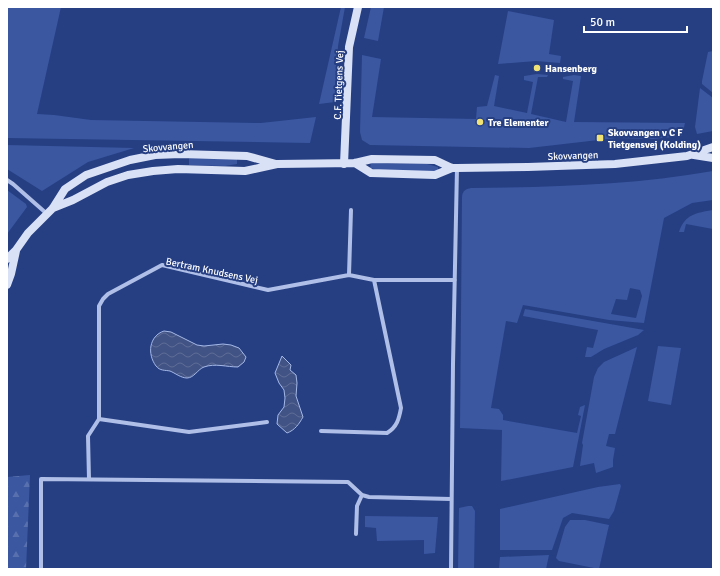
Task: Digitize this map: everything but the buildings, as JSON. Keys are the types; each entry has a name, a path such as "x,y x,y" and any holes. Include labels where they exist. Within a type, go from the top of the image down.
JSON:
{"street":[{"name":"C.F. Tietgens Vej","path":"344,164 349,47 358,7"},
{"name":"Skovvangen","path":"693,155 713,147"},
{"name":"Skovvangen","path":"7,259 16,250 28,233 49,210 64,190 86,175 130,160 155,155 208,154 247,156 277,164"},
{"name":"Skovvangen","path":"355,164 371,173 435,175 455,168 615,164 693,155 713,158"},
{"name":"Skovvangen","path":"49,210 73,200 107,182 153,171 178,169 245,171 277,164 355,164 372,158 435,160 455,168"},
{"path":"451,569 455,168"},
{"path":"7,180 49,210"},
{"path":"349,275 351,210"},
{"name":"Skovvangen","path":"7,285 16,250"},
{"name":"Bertram Knudsens Vej","path":"99,419 99,306 108,294 162,265 268,290 349,275 374,280 455,280"},
{"path":"321,432 387,433 392,430 398,422 401,408 374,280"},
{"path":"89,479 88,436 99,419 189,432 267,422"},
{"path":"41,569 41,479 348,482 362,495 369,497 452,499"},
{"path":"356,534 356,506 362,495"}],"green space":[{"path":"7,7 61,7 37,114 91,120 261,123 316,117 310,143 7,138"},
{"path":"341,7 345,7 338,46 335,102 319,104"},
{"path":"371,7 384,7 378,41 364,38"},
{"path":"508,11 554,20 549,54 561,56 560,63 536,61 498,64"},
{"path":"713,51 713,93 702,84 702,81 708,52"},
{"path":"362,55 381,59 372,117 476,119 477,107 487,106 495,75 499,76 494,106 527,113 533,82 524,80 524,76 537,74 548,75 547,77 538,77 531,114 566,122 573,81 563,79 563,77 574,75 581,76 574,122 685,123 682,136 653,139 616,138 529,148 370,145 362,140 360,132"},
{"path":"700,88 713,98 713,131 697,134 695,127"},
{"path":"7,145 134,148 88,162 42,191 7,169"},
{"path":"189,158 237,159 237,164 225,166 189,165"},
{"path":"371,163 427,164 438,167 438,172 377,170 370,168"},
{"path":"713,171 713,200 692,203 664,218 644,323 609,320 523,305 517,323 506,321 491,408 499,409 503,415 503,420 577,433 581,416 578,415 580,407 585,405 573,467 501,481 502,430 460,428 463,193 465,190 471,188 594,184 683,176","holes":["630,288 640,290 642,296 636,318 611,314 616,299 627,300"]},
{"path":"7,190 26,204 27,207 7,234"},
{"path":"713,210 713,229 686,224 684,232 679,232 684,221 692,215"},
{"path":"525,309 644,330 638,335 604,349 591,357 585,357 587,347 593,348 598,330 523,316"},
{"path":"658,346 681,348 671,405 648,401"},
{"path":"637,347 615,434 609,434 606,446 615,448 613,467 596,473 594,463 580,466 582,443 594,377 598,368 604,362"},
{"path":"30,475 26,569 7,569 7,477"},
{"path":"620,484 621,486 614,511 609,519 572,513 563,518 552,550 500,550 500,509 598,487"},
{"path":"472,506 475,511 474,569 458,569 459,508"},
{"path":"365,516 438,517 435,553 424,554 424,540 377,541 376,528 365,527"},
{"path":"570,520 585,520 609,525 599,569 559,561 556,558 565,527"},
{"path":"549,555 546,569 499,569 500,557"}],"water":[{"path":"164,331 171,332 197,345 231,345 239,348 246,357 244,362 238,367 217,365 208,366 202,368 189,378 183,377 170,371 159,369 153,361 151,356 151,346 155,337"},
{"path":"282,356 291,365 290,370 296,375 296,396 303,417 292,430 287,433 277,424 278,415 284,407 285,398 284,390 275,373"}],"place":[{"name":"Hansenberg","path":"537,68"},
{"name":"Tre Elementer","path":"480,122"},
{"name":"Skovvangen v C F Tietgensvej (Kolding)","path":"600,138"}]}
